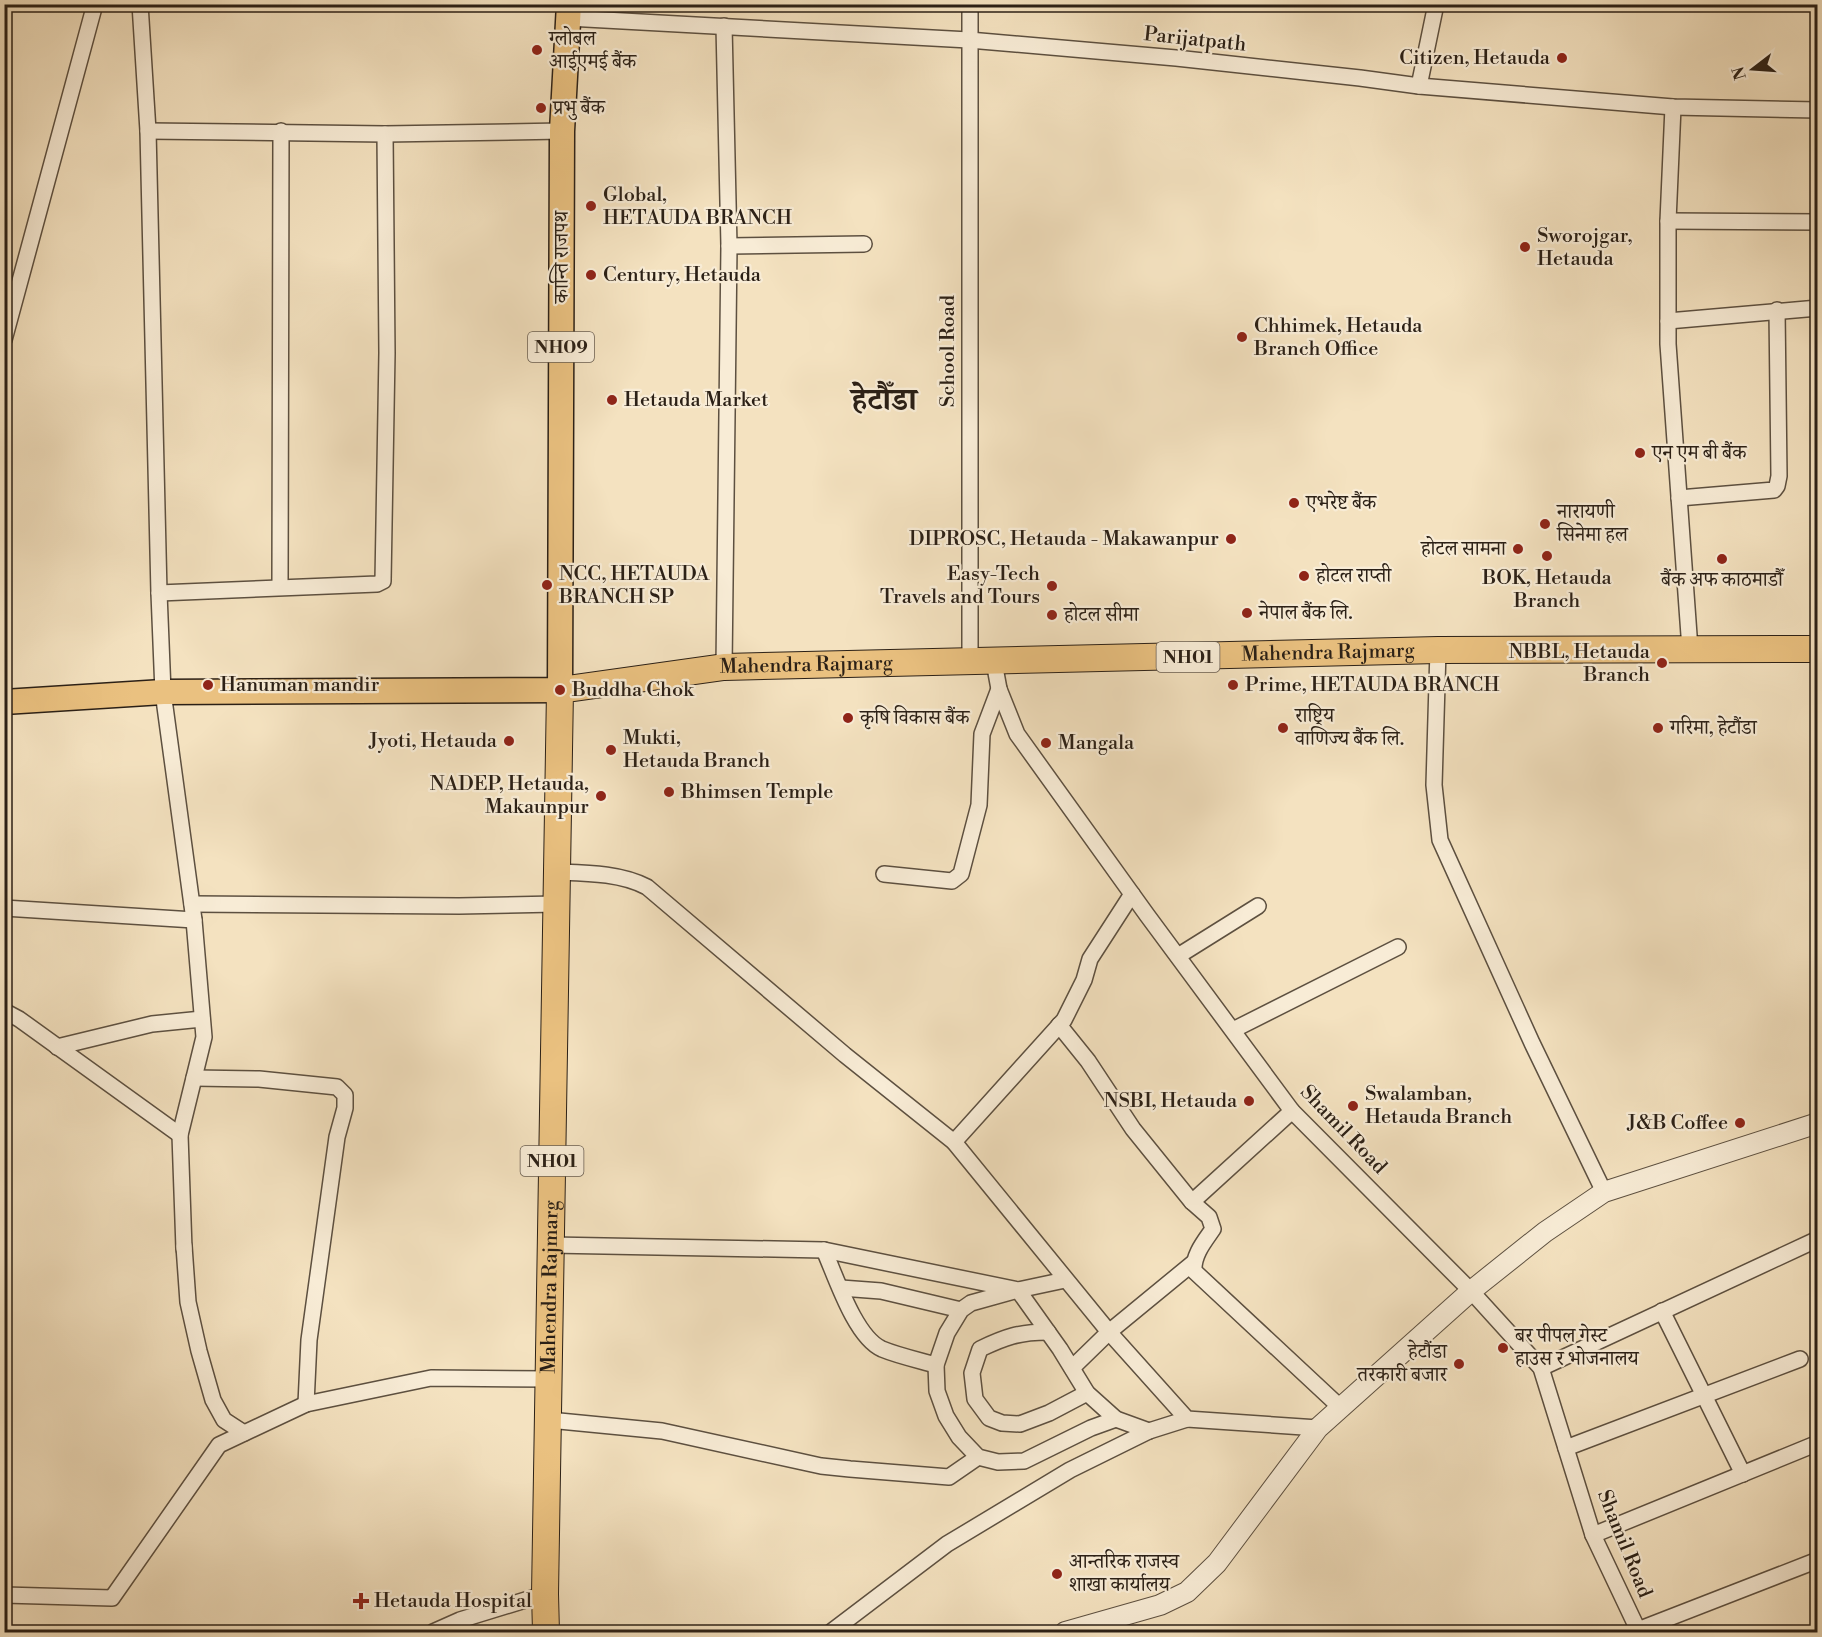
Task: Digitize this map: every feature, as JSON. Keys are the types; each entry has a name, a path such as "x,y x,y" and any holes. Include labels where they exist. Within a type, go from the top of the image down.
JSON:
{"highway":[{"name":"Mahendra Rajmarg","path":"546,1632 560,690 724,667 1438,650 1818,649"}],"main road":[{"name":"कान्ति राजपथ","path":"560,690 562,131 569,11"},
{"path":"4,702 163,692 560,690"}],"street":[{"path":"4,340 95,4"},
{"path":"140,4 148,131 163,692 194,920 204,1037 180,1136 188,1302 213,1400 224,1420 244,1433"},
{"name":"School Road","path":"969,4 982,662"},
{"path":"1419,86 1436,4"},
{"name":"Parijatpath","path":"569,11 724,26 969,40 1176,58 1419,86 1673,107 1818,110"},
{"path":"724,26 729,246 724,667"},
{"path":"1673,107 1668,220 1668,321 1690,649"},
{"path":"148,131 385,134 562,131"},
{"path":"280,131 280,587"},
{"path":"159,592 377,584 383,581 387,353 385,134"},
{"path":"1668,220 1818,222"},
{"path":"729,246 864,244"},
{"path":"1668,321 1818,308"},
{"path":"1679,498 1774,490 1777,486 1779,476 1777,310"},
{"path":"1438,650 1434,785 1440,840 1532,1043 1604,1192"},
{"name":"Shamil Road","path":"982,662 999,689 1017,734 1292,1111 1471,1291 1541,1368 1593,1535 1638,1631"},
{"path":"884,874 952,881 961,874 979,805 982,735 999,689"},
{"path":"557,872 633,880 647,886 845,1055 954,1142 1065,1280 1187,1419"},
{"path":"954,1142 1059,1025 1084,980 1090,959 1132,894"},
{"path":"192,904 459,906 556,904"},
{"path":"1178,956 1258,906"},
{"path":"4,909 194,920"},
{"path":"1233,1030 1398,947"},
{"path":"4,1011 19,1019 180,1136"},
{"path":"57,1047 152,1024 202,1019"},
{"path":"1059,1025 1088,1061 1133,1129 1192,1202 1209,1217 1213,1229 1193,1263 1109,1332 1072,1368"},
{"path":"194,1078 259,1079 337,1087 345,1095 345,1108 337,1137 309,1340 306,1404"},
{"path":"1192,1202 1292,1111"},
{"path":"1065,1632 1160,1605 1187,1592 1217,1563 1318,1428 1471,1291 1545,1232 1604,1192 1818,1123"},
{"path":"1541,1368 1818,1239"},
{"path":"550,1245 824,1250 1018,1290 1087,1393 1116,1419 1149,1431"},
{"path":"824,1250 865,1337 880,1348 936,1365"},
{"path":"1193,1263 1194,1271 1208,1286 1340,1407"},
{"path":"1065,1280 1018,1290 971,1304 961,1310 947,1333 936,1365 937,1391 946,1416 959,1437 978,1457 998,1462 1024,1461 1090,1428 1116,1419"},
{"path":"841,1288 881,1291 961,1310"},
{"path":"1662,1311 1743,1474"},
{"path":"1048,1332 1006,1336 980,1349 972,1372 975,1399 989,1418 1002,1423 1020,1424 1049,1413 1087,1393"},
{"path":"1566,1448 1800,1359"},
{"path":"4,1594 112,1598 219,1445 306,1404 431,1378 548,1378"},
{"path":"831,1632 947,1544 1070,1470 1149,1431 1187,1419 1318,1428"},
{"path":"549,1420 662,1431 821,1466 850,1469 949,1477 978,1457"},
{"path":"1593,1535 1818,1443"},
{"path":"1638,1631 1818,1560"},
{"path":"433,1632 460,1620 545,1594"}],"place":[{"name":"ग्लोबल आईएमई बैंक","path":"537,50"},
{"name":"Citizen, Hetauda","path":"1562,58"},
{"name":"प्रभु बैंक","path":"541,108"},
{"name":"Global, HETAUDA BRANCH","path":"591,206"},
{"name":"Sworojgar, Hetauda","path":"1525,247"},
{"name":"Century, Hetauda","path":"591,275"},
{"name":"Chhimek, Hetauda Branch Office","path":"1242,337"},
{"name":"Hetauda Market","path":"612,400"},
{"name":"एन एम बी बैंक","path":"1640,453"},
{"name":"एभरेष्ट बैंक","path":"1294,503"},
{"name":"नारायणी सिनेमा हल","path":"1545,524"},
{"name":"DIPROSC, Hetauda - Makawanpur","path":"1231,539"},
{"name":"होटल सामना","path":"1518,549"},
{"name":"BOK, Hetauda Branch","path":"1547,556"},
{"name":"बैंक अफ काठमाडौँ","path":"1722,559"},
{"name":"होटल राप्ती","path":"1304,576"},
{"name":"NCC, HETAUDA BRANCH SP","path":"547,585"},
{"name":"Easy-Tech Travels and Tours","path":"1052,586"},
{"name":"नेपाल बैंक लि.","path":"1247,613"},
{"name":"होटल सीमा","path":"1052,615"},
{"name":"NBBL, Hetauda Branch","path":"1662,663"},
{"name":"Hanuman mandir","path":"208,685"},
{"name":"Prime, HETAUDA BRANCH","path":"1233,685"},
{"name":"Buddha Chok","path":"560,690"},
{"name":"कृषि विकास बैंक","path":"848,718"},
{"name":"राष्ट्रिय वाणिज्य बैंक लि.","path":"1283,728"},
{"name":"गरिमा, हेटौंडा","path":"1658,728"},
{"name":"Jyoti, Hetauda","path":"509,741"},
{"name":"Mangala","path":"1046,743"},
{"name":"Mukti, Hetauda Branch","path":"611,750"},
{"name":"Bhimsen Temple","path":"669,792"},
{"name":"NADEP, Hetauda, Makaunpur","path":"601,796"},
{"name":"NSBI, Hetauda","path":"1249,1101"},
{"name":"Swalamban, Hetauda Branch","path":"1353,1106"},
{"name":"J&B Coffee","path":"1740,1123"},
{"name":"बर पीपल गेस्ट हाउस र भोजनालय","path":"1503,1348"},
{"name":"हेटौंडा तरकारी बजार","path":"1459,1364"},
{"name":"आन्तरिक राजस्व शाखा कार्यालय","path":"1057,1574"},
{"name":"Hetauda Hospital","path":"361,1601"}],"district":[{"name":"हेटौँडा","path":"884,400"}]}
